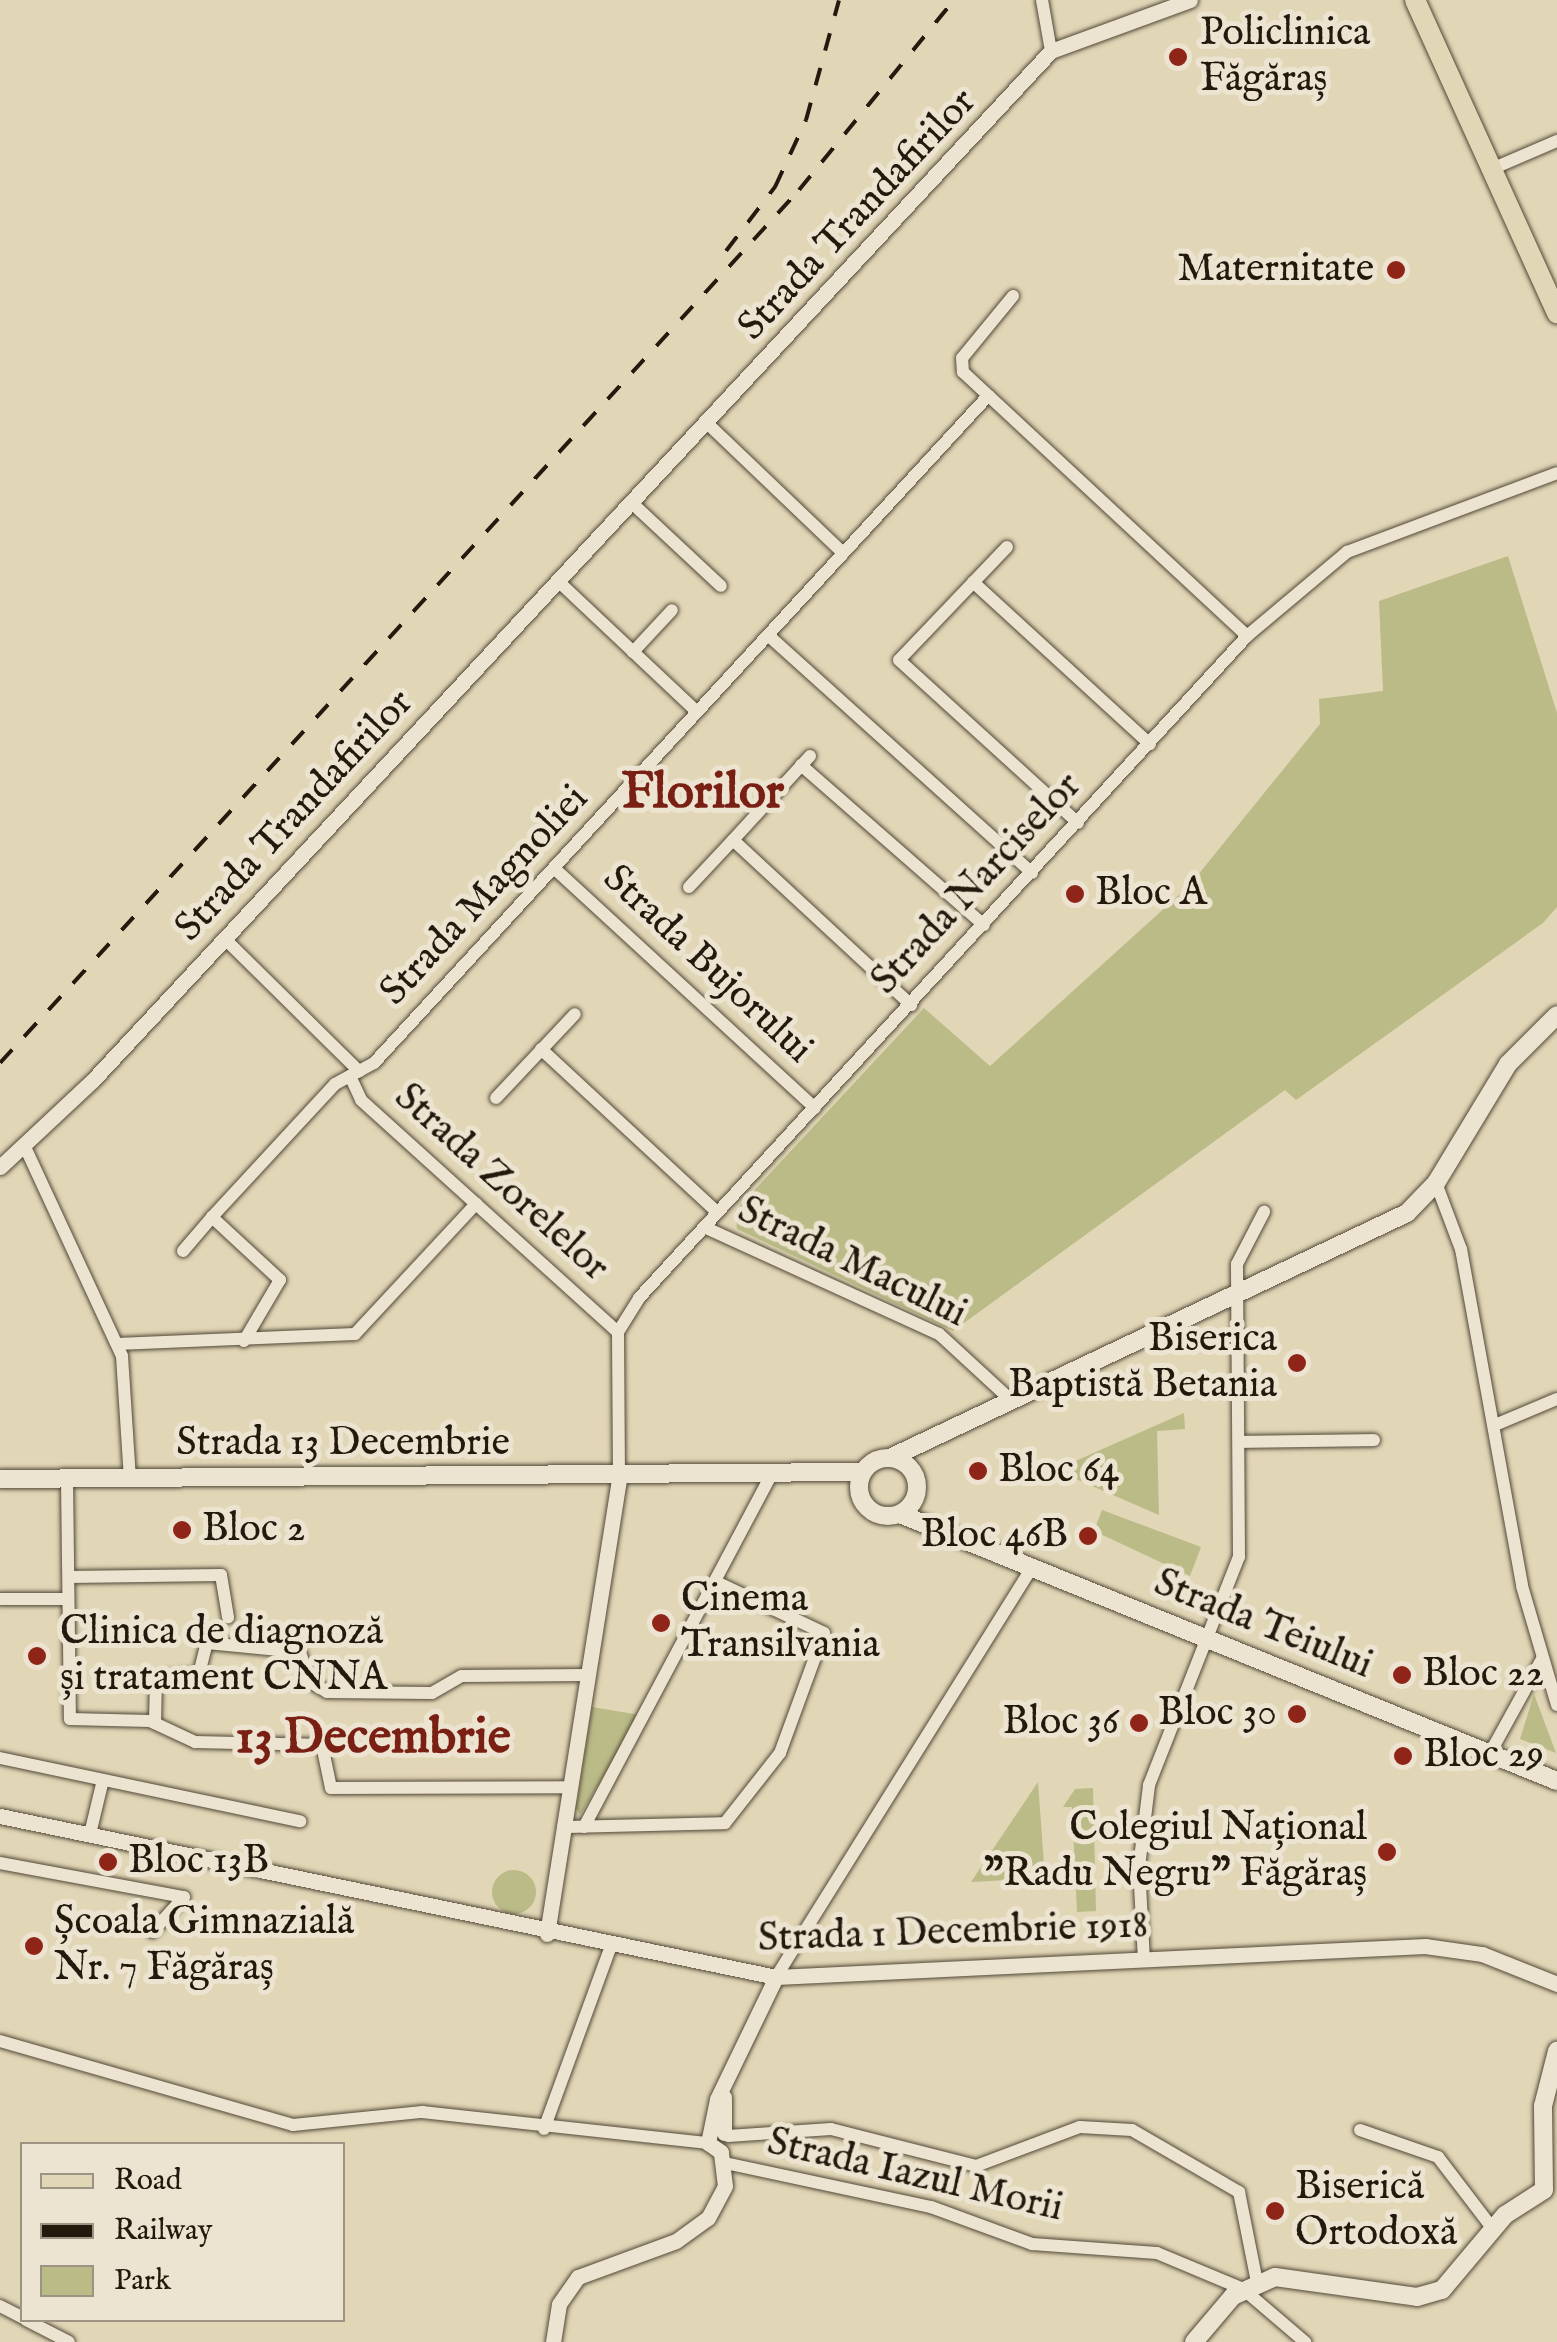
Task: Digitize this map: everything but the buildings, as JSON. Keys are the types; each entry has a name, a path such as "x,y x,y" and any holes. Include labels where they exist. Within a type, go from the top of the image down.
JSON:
{"main road":[{"path":"1414,0 1454,80 1557,314"},
{"path":"1429,0 1454,80"},
{"path":"910,1466 916,1496 900,1514 876,1513 862,1500 862,1472 1238,1299 1398,1218 1436,1183 1494,1083 1557,1016"},
{"path":"910,1466 940,1433"},
{"path":"892,1457 910,1466"},
{"name":"Strada 13 Decembrie","path":"0,1478 821,1478 862,1472"},
{"name":"Strada 13 Decembrie","path":"821,1478 862,1500"},
{"name":"Strada Teiului","path":"916,1496 944,1532"},
{"name":"Strada Teiului","path":"900,1514 1557,1781"},
{"path":"1194,2342 1250,2286 1285,2276 1430,2296 1531,2193 1547,2154 1557,2051"}],"street":[{"path":"1042,0 1051,50 1190,0"},
{"name":"Strada Trandafirilor","path":"0,1167 25,1146 224,938 633,504 1051,50"},
{"path":"1494,168 1557,141"},
{"path":"1013,296 960,365 988,396 1246,636"},
{"name":"Strada Magnoliei","path":"184,1250 555,869 988,396"},
{"path":"708,424 843,553"},
{"name":"Strada Narciselor","path":"618,1332 717,1212 984,926 1246,636 1347,552 1557,473"},
{"path":"633,504 721,586"},
{"path":"1008,547 899,660 1078,823"},
{"path":"558,581 697,712"},
{"path":"973,582 1150,744"},
{"path":"633,652 672,610"},
{"path":"769,636 1032,873"},
{"path":"689,887 806,760 984,926"},
{"path":"733,840 910,1005"},
{"name":"Strada Bujorului","path":"555,869 815,1108"},
{"name":"Strada Zorelelor","path":"224,938 354,1074 359,1097 618,1332"},
{"path":"496,1098 575,1014"},
{"path":"542,1050 717,1212"},
{"path":"25,1146 117,1344 130,1479"},
{"path":"1436,1183 1460,1249 1542,1659 1557,1705"},
{"path":"117,1344 244,1341 360,1331 476,1204"},
{"path":"1144,1961 1139,1868 1149,1785 1238,1557 1239,1255 1264,1212"},
{"path":"212,1218 280,1280 244,1341"},
{"name":"Strada Macului","path":"704,1227 939,1334 1012,1402"},
{"path":"547,1934 618,1478 618,1332"},
{"path":"1497,1432 1557,1399"},
{"path":"1239,1442 1374,1440"},
{"path":"584,1827 718,1583 768,1478"},
{"path":"67,1479 67,1716 155,1723 195,1742 322,1744 329,1788 568,1787"},
{"path":"553,2342 571,2283 702,2226 724,2194 719,2144 723,2088 776,1978 1032,1568"},
{"path":"70,1577 221,1575 228,1617"},
{"path":"563,1828 726,1823 786,1743 824,1633 718,1583"},
{"path":"0,1599 66,1599"},
{"path":"155,1723 156,1678 200,1674 206,1643 300,1652 310,1682 327,1692 432,1693 462,1676 587,1675"},
{"path":"1489,1755 1542,1659"},
{"path":"0,1758 102,1784 300,1821"},
{"path":"90,1834 102,1784"},
{"name":"Strada 1 Decembrie 1918","path":"0,1816 348,1882 610,1949 776,1978 1445,1947 1557,1984"},
{"path":"0,1863 184,1897 152,1932"},
{"path":"544,2129 610,1949"},
{"path":"0,2041 279,2123 422,2112 544,2129 719,2144 832,2129 976,2166 1080,2127 1132,2130 1239,2192 1250,2286"},
{"path":"1360,2130 1438,2157 1493,2229"},
{"name":"Strada Iazul Morii","path":"719,2144 931,2208 1032,2244 1147,2250 1250,2286 1305,2342"},
{"path":"32,2322 69,2342"}],"green space":[{"path":"1508,556 1557,713 1557,907 1543,923 1296,1100 1285,1090 953,1331 737,1229 735,1211 924,1008 990,1066 1189,886 1320,724 1319,699 1383,691 1379,601"},
{"path":"1184,1413 1185,1429 1157,1431 1159,1515 1055,1470"},
{"path":"1102,1510 1201,1547 1190,1576 1094,1531"},
{"path":"1534,1694 1556,1753 1520,1739"},
{"path":"592,1707 640,1715 580,1815 576,1808"},
{"path":"1038,1782 1045,1878 971,1882"},
{"path":"1093,1788 1096,1911 1077,1912 1072,1807 1063,1807 1075,1789"},
{"path":"514,1870 529,1877 536,1892 529,1907 514,1914 499,1907 492,1892 499,1877"}],"railway":[{"path":"726,251 775,187 806,120 839,0"},
{"path":"0,1063 799,190 954,0"}],"place":[{"name":"Policlinica Făgăraș","path":"1178,57"},
{"name":"Maternitate","path":"1396,270"},
{"name":"Bloc A","path":"1075,894"},
{"name":"Biserica Baptistă Betania","path":"1297,1363"},
{"name":"Bloc 64","path":"978,1471"},
{"name":"Bloc 2","path":"182,1530"},
{"name":"Bloc 46B","path":"1088,1536"},
{"name":"Cinema Transilvania","path":"661,1623"},
{"name":"Clinica de diagnoză și tratament CNNA","path":"37,1656"},
{"name":"Bloc 22","path":"1402,1675"},
{"name":"Bloc 30","path":"1297,1714"},
{"name":"Bloc 36","path":"1139,1723"},
{"name":"Bloc 29","path":"1403,1756"},
{"name":"Colegiul Național \"Radu Negru\" Făgăraș","path":"1387,1852"},
{"name":"Bloc 13B","path":"108,1862"},
{"name":"Școala Gimnazială Nr. 7 Făgăraș","path":"34,1946"},
{"name":"Biserică Ortodoxă","path":"1275,2211"}],"district":[{"name":"Florilor","path":"703,794"},
{"name":"13 Decembrie","path":"373,1739"}]}
